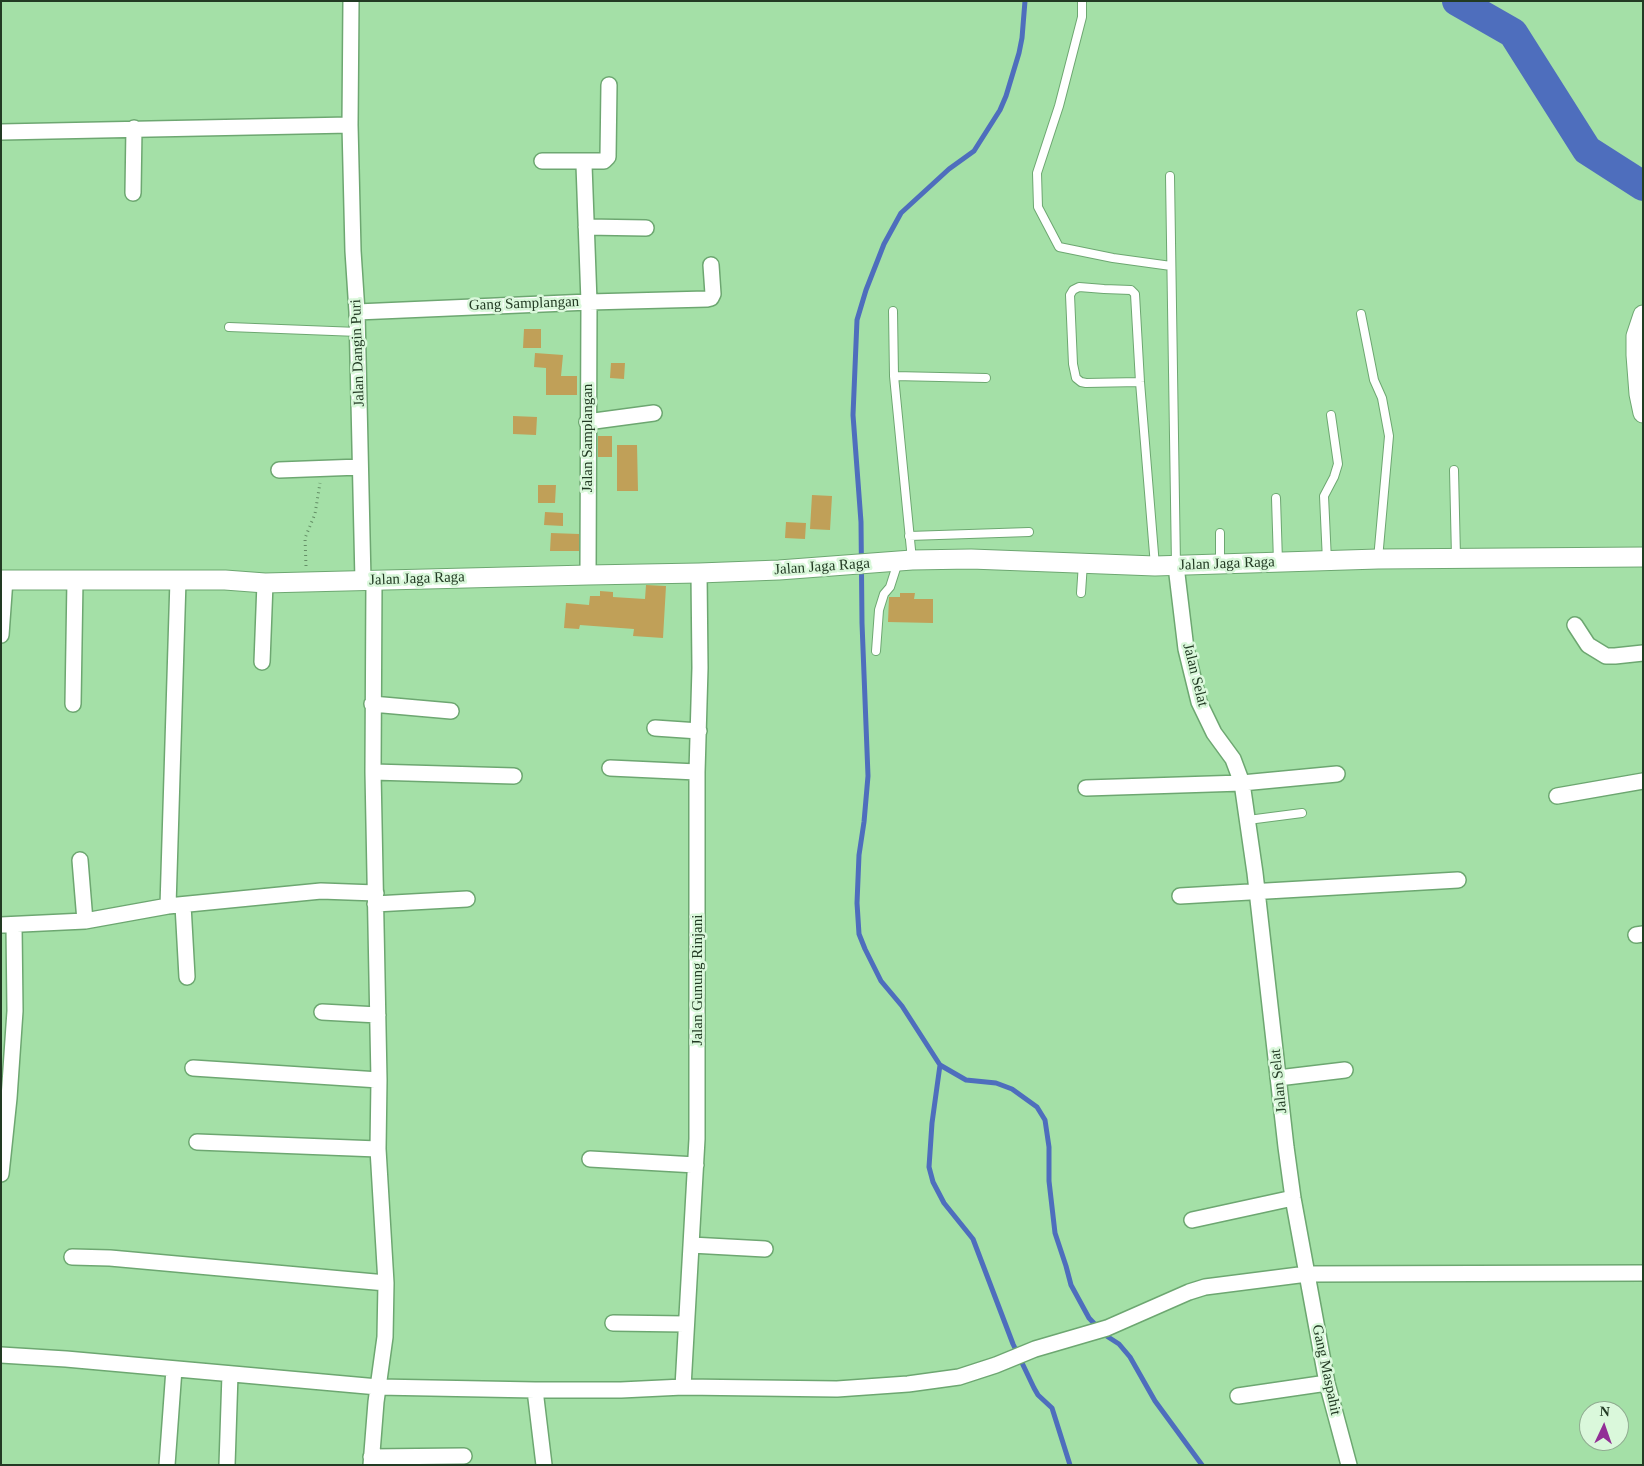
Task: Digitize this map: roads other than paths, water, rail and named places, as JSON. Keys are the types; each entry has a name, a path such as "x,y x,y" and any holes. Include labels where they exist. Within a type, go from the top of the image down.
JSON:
{"street":[{"name":"Jalan Dangin Puri","path":"351,1 350,126 353,250 358,332 360,467 368,580 372,704 379,1080 378,1149 386,1283 385,1338 371,1461"},
{"path":"542,160 604,161 608,157 609,85"},
{"path":"1,132 134,128 350,126"},
{"path":"133,193 134,128"},
{"name":"Jalan Samplangan","path":"582,161 584,165 589,302 587,422 588,574"},
{"path":"586,227 646,228"},
{"name":"Gang Samplangan","path":"357,312 711,298 713,294 711,265"},
{"path":"1643,315 1636,336 1639,394 1643,413"},
{"path":"587,422 654,413"},
{"path":"279,470 322,470 360,467"},
{"name":"Jalan Jaga Raga","path":"3,579 178,580 265,583 588,574 699,574 971,559 1176,566 1378,559 1643,557"},
{"name":"Jalan Selat","path":"1176,566 1186,649 1199,702 1214,733 1234,759 1242,783 1248,820 1286,1147 1307,1274"},
{"name":"Jalan Gunung Rinjani","path":"683,1386 685,1324 692,1245 696,1165 698,1076 697,772 699,731 699,574"},
{"path":"1,635 3,579"},
{"path":"74,704 75,580"},
{"path":"168,906 178,580"},
{"path":"262,662 265,583"},
{"path":"1575,625 1588,644 1606,656 1643,653"},
{"path":"372,704 450,711"},
{"path":"655,728 699,731"},
{"path":"610,768 697,772"},
{"path":"373,772 514,776"},
{"path":"1086,788 1242,783 1337,774"},
{"path":"1557,796 1643,781"},
{"path":"80,860 84,921"},
{"path":"1180,896 1458,880"},
{"path":"1,1174 15,1011 8,926 84,921 168,906 321,891 376,898 467,899"},
{"path":"183,905 186,977"},
{"path":"322,1012 378,1015"},
{"path":"194,1068 379,1080"},
{"path":"1278,1078 1345,1070"},
{"path":"197,1142 378,1149"},
{"path":"590,1159 696,1165"},
{"path":"1192,1220 1293,1198"},
{"path":"692,1245 765,1250"},
{"path":"72,1257 110,1258 386,1283"},
{"path":"1,1355 66,1359 378,1387 621,1390 683,1386 837,1389 908,1384 959,1377 996,1365 1035,1349 1107,1328 1196,1289 1307,1274 1643,1273"},
{"name":"Gang Maspahit","path":"1307,1274 1327,1383 1349,1465"},
{"path":"613,1323 685,1324"},
{"path":"167,1465 174,1369"},
{"path":"227,1465 230,1374"},
{"path":"1238,1396 1327,1383"},
{"path":"536,1390 544,1465"},
{"path":"371,1461 464,1456"}],"lane":[{"path":"1082,1 1082,17 1061,97 1037,173 1038,207 1059,247 1113,258 1171,266"},
{"path":"1170,176 1176,566"},
{"path":"1140,382 1086,383 1080,382 1076,378 1073,364 1070,295 1073,290 1079,288 1104,288 1131,290 1136,294 1140,382 1154,566"},
{"path":"876,651 879,610 884,594 890,587 909,536 894,376 893,311"},
{"path":"1361,314 1374,380 1382,398 1389,436 1378,559"},
{"path":"229,327 358,332"},
{"path":"894,376 986,378"},
{"path":"1327,560 1324,496 1334,477 1338,464 1331,415"},
{"path":"1454,470 1456,559"},
{"path":"1276,498 1278,562"},
{"path":"909,536 1029,532"},
{"path":"1220,533 1220,564"},
{"path":"1081,593 1083,563"},
{"path":"1248,820 1302,813"}],"waterway":[{"path":"1025,1 1019,53 1000,110 974,151 949,169 901,213 884,244 866,290 857,320 853,415 861,522 862,623 868,776 859,855 857,903 859,934 881,981 902,1006 940,1065 966,1080 996,1083 1012,1089 1037,1107 1045,1120 1049,1147 1049,1181 1055,1233 1071,1285 1089,1318 1105,1335 1119,1344 1130,1357 1155,1401 1202,1465"},
{"path":"1457,1 1513,33 1587,150 1643,186"},
{"path":"940,1065 932,1123 929,1167 933,1182 944,1203 973,1239 1013,1344 1038,1395 1052,1408 1070,1465"}]}
